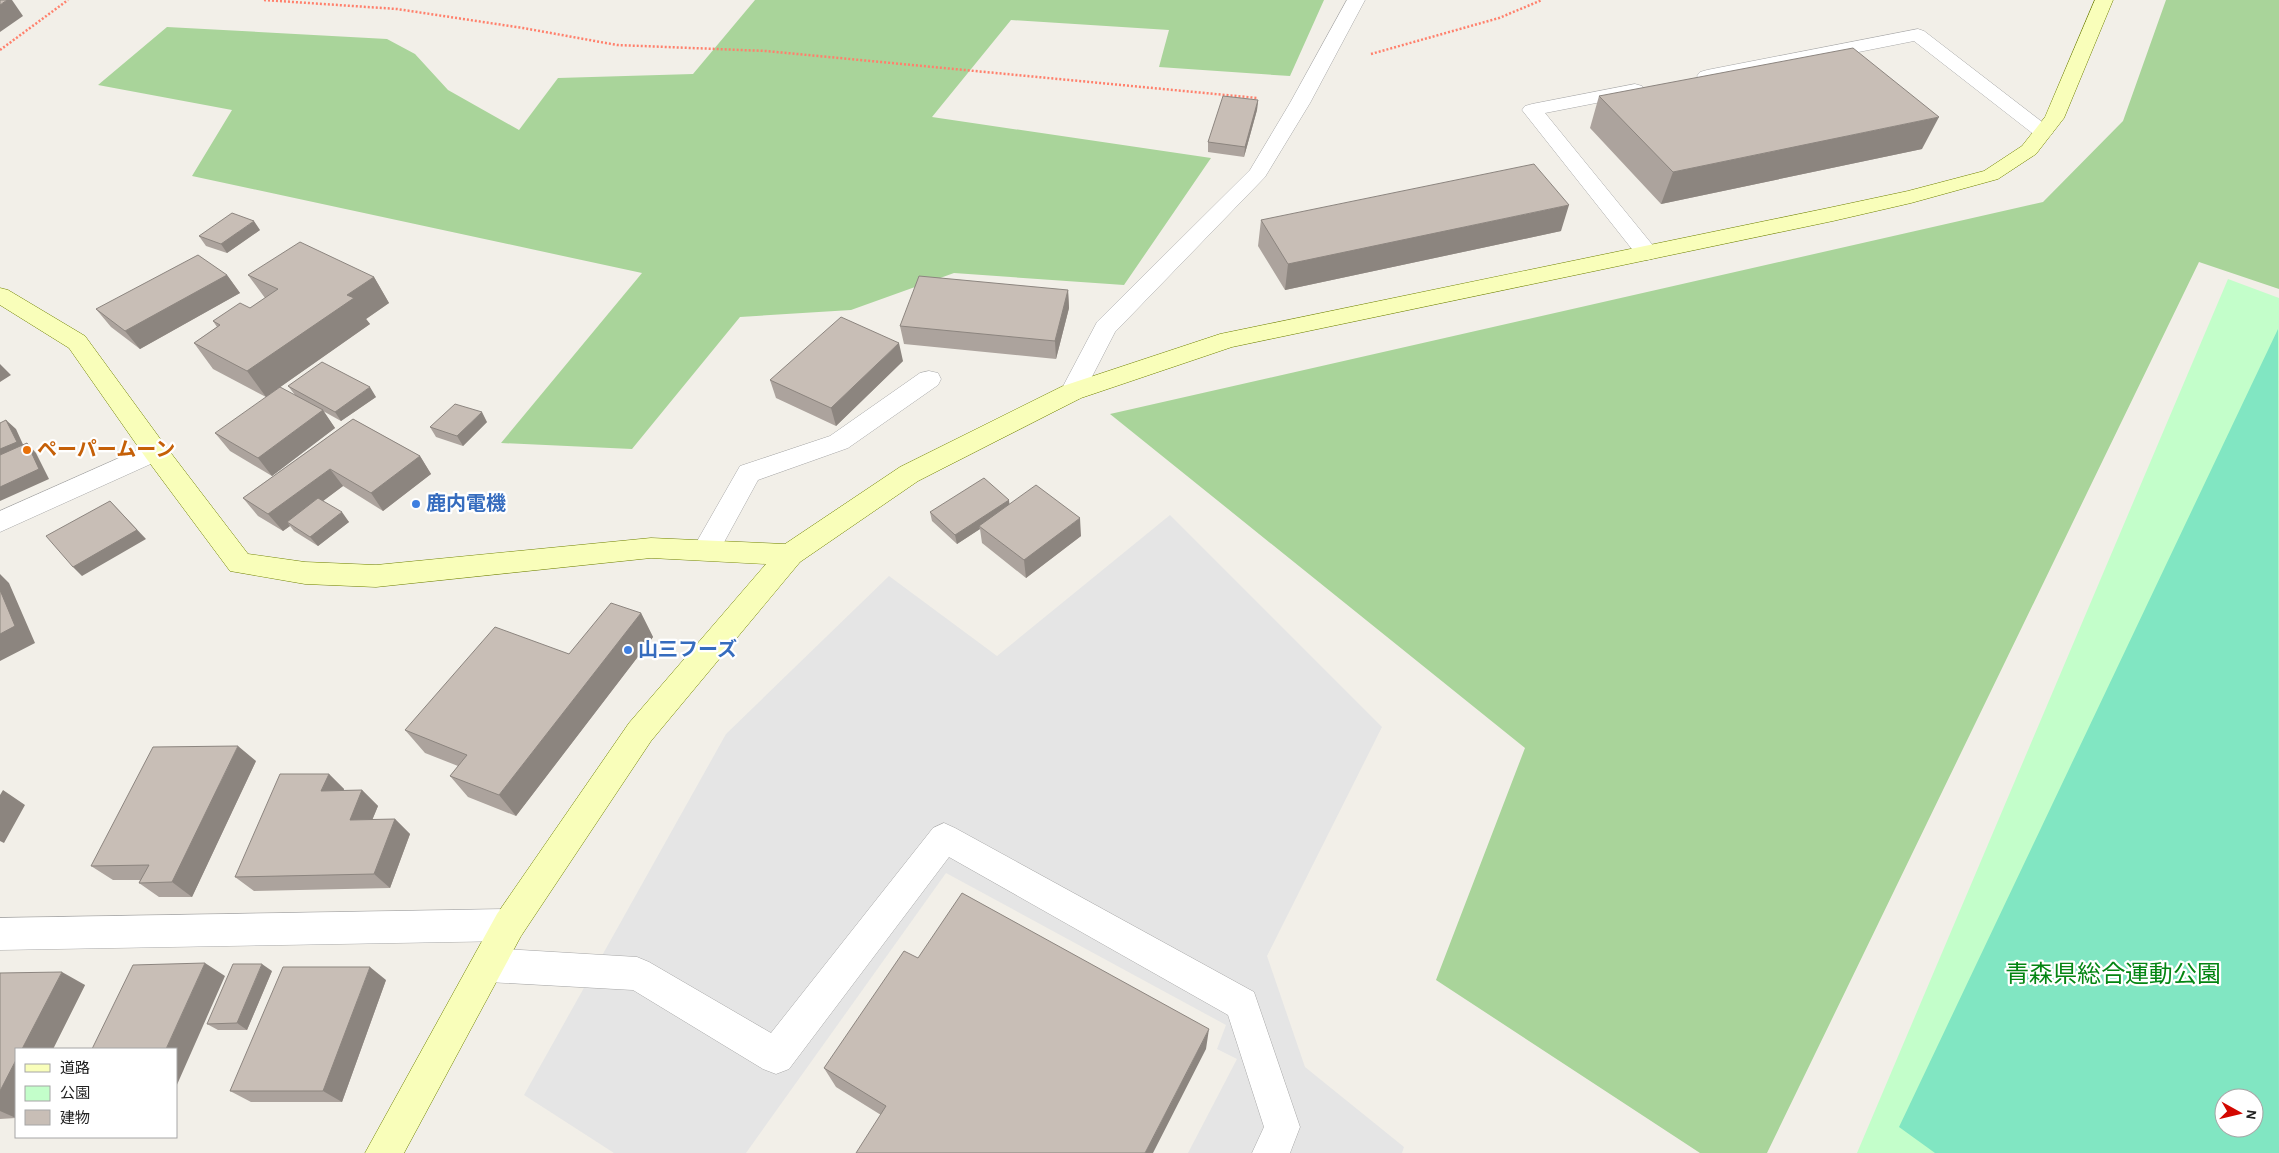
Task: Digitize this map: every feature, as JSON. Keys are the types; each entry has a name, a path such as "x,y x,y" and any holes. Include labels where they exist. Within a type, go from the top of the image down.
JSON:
{"street":[{"path":"1072,392 1106,328 1258,172 1300,102 1356,0"},
{"path":"384,1153 488,965 508,925 640,732 790,555 909,474 1072,392 1228,340 1911,197 1991,175 2029,150 2054,118 2104,0"},
{"path":"1687,80 1918,35 2043,132"},
{"path":"1647,253 1532,110 1658,86"},
{"path":"0,295 77,342 155,451 240,562 305,573 376,576 651,548 790,555"},
{"path":"706,550 749,472 839,442 929,379"},
{"path":"0,522 155,451"},
{"path":"488,965 637,974 776,1056 944,838 1242,1004 1282,1127 1270,1153"},
{"path":"0,934 508,925"}],"path":[{"path":"0,50 68,0"},
{"path":"264,0 397,9 617,45 766,51 1300,102"},
{"path":"1319,65 1386,50 1490,21 1542,0"}],"green space":[{"path":"755,0 1324,0 1290,76 1159,67 1169,30 1011,20 932,117 1211,158 1124,285 954,273 851,310 740,317 632,449 501,443 642,273 192,176 232,110 98,85 167,27 387,39 415,54 448,90 519,130 558,78 693,74"},
{"path":"2166,0 2279,0 2279,289 2199,262 1767,1153 1700,1153 1436,980 1525,748 1110,414 2043,202 2123,121"},
{"name":"青森県総合運動公園","path":"2228,279 2279,298 2279,1153 1857,1153"},
{"name":"青森県総合運動公園","path":"2278,329 2279,1153 1935,1153 1899,1127"}],"shaded area":[{"path":"1170,515 1382,727 1267,956 1305,1067 1404,1147 1402,1153 1188,1153 1237,1059 1217,1049 1226,1025 946,873 746,1153 614,1153 524,1095 726,734 889,576 997,656"}],"building":[{"path":"0,0 7,0 0,5"},
{"path":"1853,48 1939,117 1673,172 1599,96"},
{"path":"1223,96 1258,100 1245,147 1208,142"},
{"path":"1534,164 1569,205 1288,264 1261,220"},
{"path":"232,213 254,221 221,244 199,236"},
{"path":"300,242 374,277 347,295 354,298 247,371 194,343 220,325 213,321 240,303 250,308 278,289 248,275"},
{"path":"198,255 227,275 125,331 96,309"},
{"path":"919,276 1068,290 1055,341 900,326"},
{"path":"841,317 899,343 831,408 770,380"},
{"path":"322,362 370,387 335,412 288,386"},
{"path":"280,387 323,410 258,458 215,433"},
{"path":"455,404 482,412 457,436 430,427"},
{"path":"353,419 420,456 371,493 330,469 268,514 243,498"},
{"path":"6,420 17,442 0,449 0,423"},
{"path":"27,443 39,469 0,487 0,455"},
{"path":"984,478 1009,500 955,535 930,512"},
{"path":"1036,485 1080,518 1024,560 979,526"},
{"path":"318,498 342,512 310,537 287,522"},
{"path":"110,501 137,530 73,567 46,536"},
{"path":"0,590 15,626 0,634"},
{"path":"611,603 641,613 499,795 450,776 467,755 405,730 495,627 569,654"},
{"path":"238,746 172,882 139,883 149,865 91,866 153,747"},
{"path":"280,774 329,774 321,791 362,790 350,820 395,819 374,874 235,877"},
{"path":"962,893 1209,1029 1145,1153 856,1153 886,1106 824,1068 904,951 918,958"},
{"path":"205,963 166,1048 92,1048 133,965"},
{"path":"233,964 262,964 237,1023 207,1024"},
{"path":"283,967 370,967 323,1091 230,1091"},
{"path":"62,972 23,1048 15,1048 15,1062 0,1091 0,973"}],"place":[{"name":"ペーパームーン","path":"27,450"},
{"name":"鹿内電機","path":"416,504"},
{"name":"山三フーズ","path":"628,650"}]}
